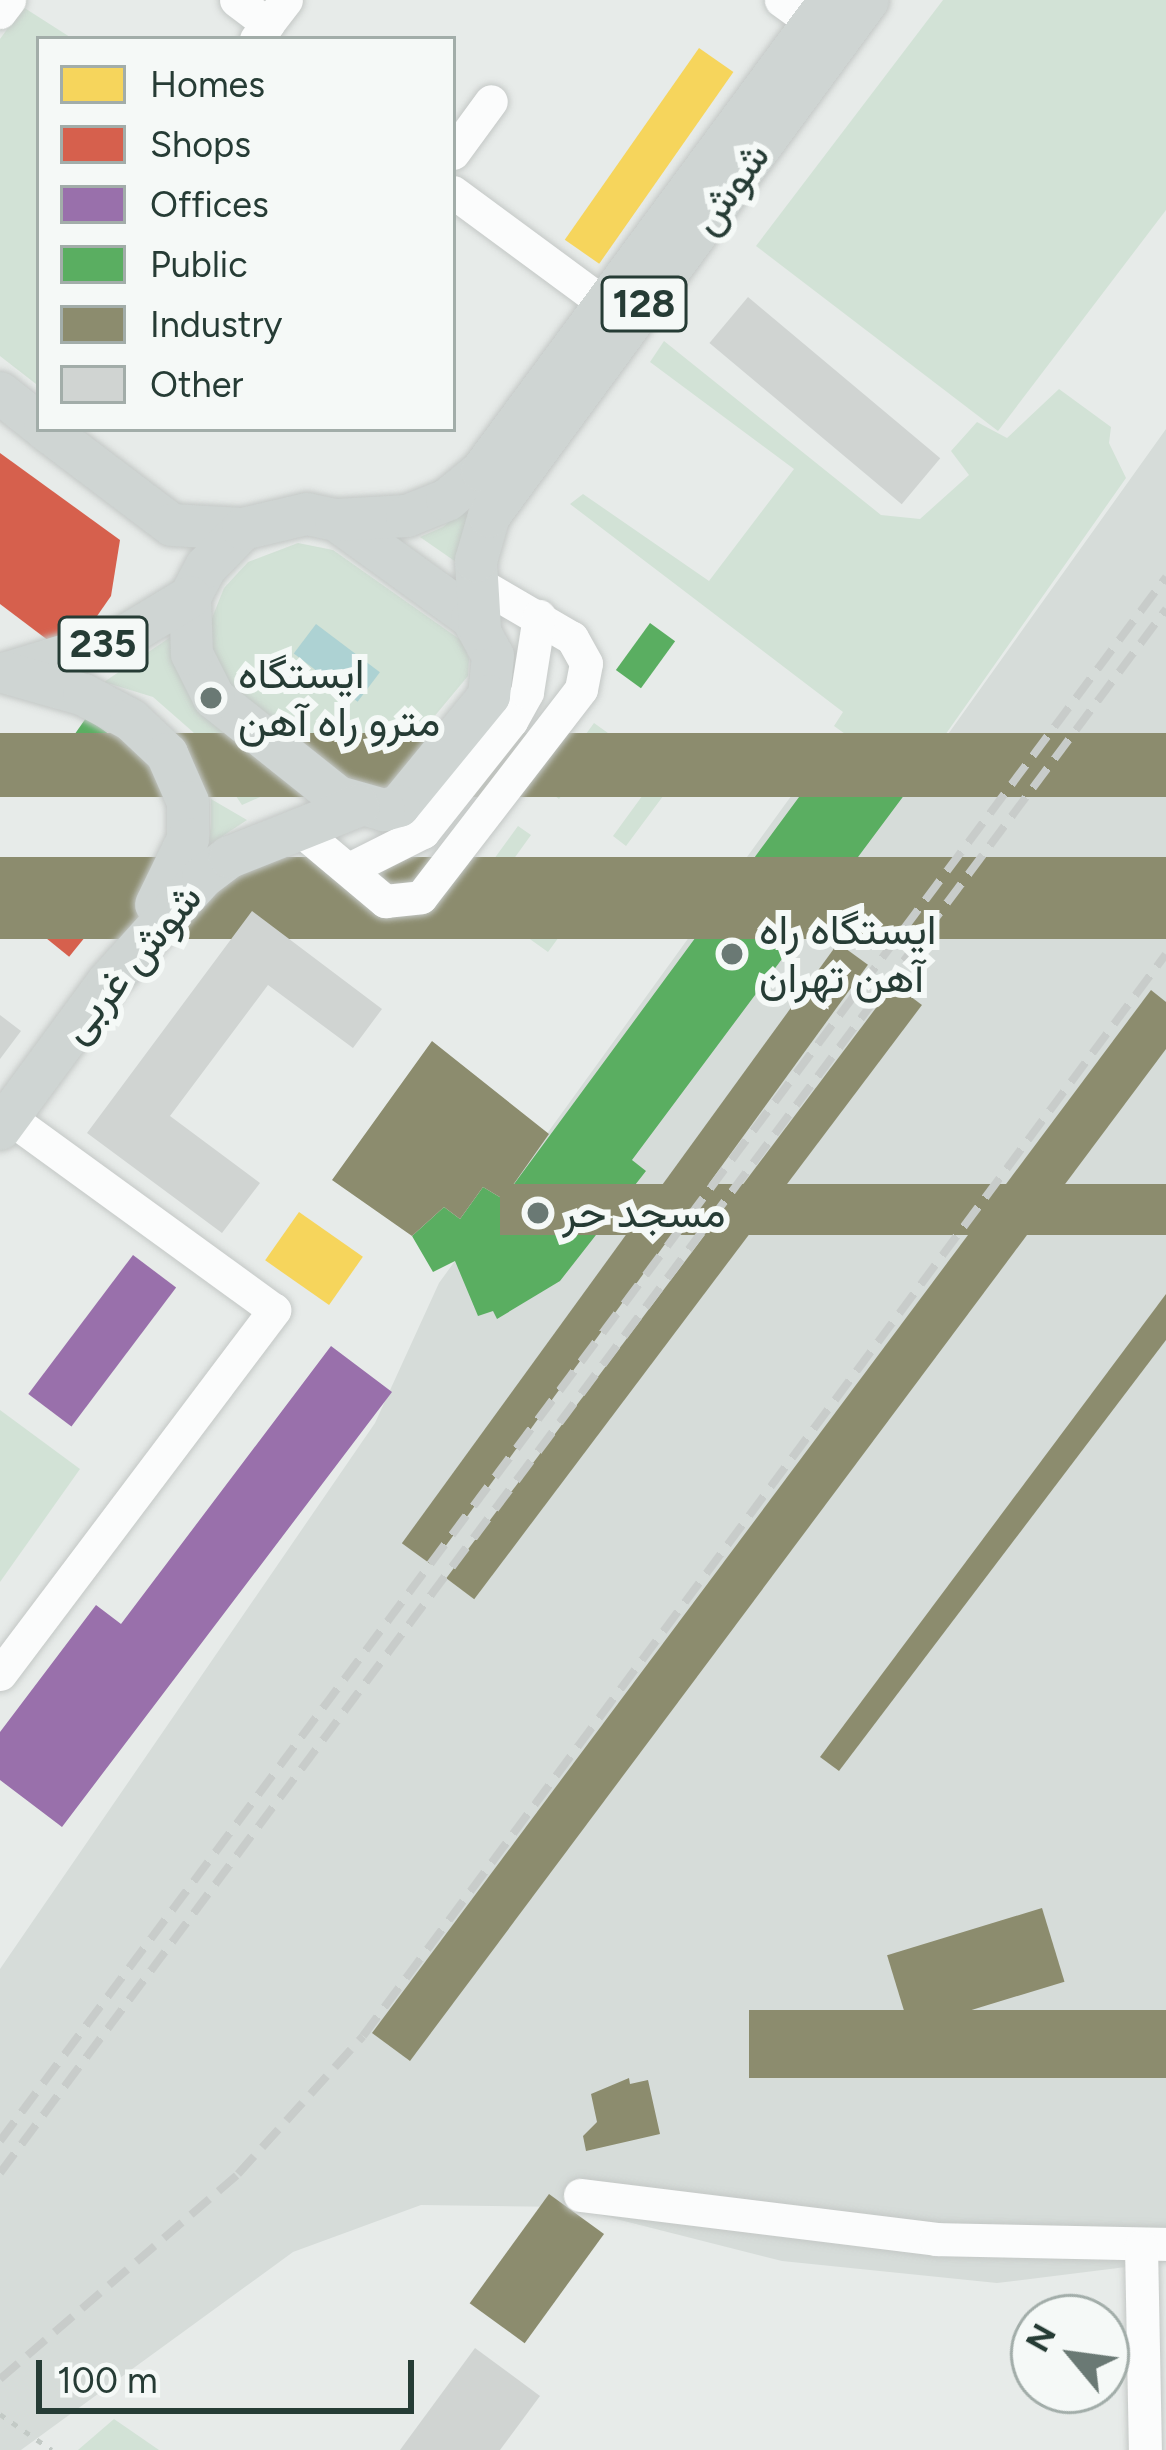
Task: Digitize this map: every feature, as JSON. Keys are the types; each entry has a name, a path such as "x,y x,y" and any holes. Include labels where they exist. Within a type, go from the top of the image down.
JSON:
{"main road":[{"name":"شوش","path":"480,628 476,582 489,516 868,0"},
{"name":"شوش","path":"336,520 407,516 447,500 482,471 606,305 808,8"},
{"path":"50,432 172,525 243,529 275,516 336,520 480,628 493,656 489,696 409,801 384,810 358,806 214,698 192,655 190,596 243,529"},
{"name":"235","path":"2,677 122,638 190,596"},
{"path":"2,677 63,686 130,720 166,754 188,802 188,839 176,874 107,982"},
{"name":"شوش غربی","path":"4,1123 107,982 203,877 298,828 358,806"}],"street":[{"path":"0,12 8,0"},
{"path":"236,0 270,21"},
{"path":"456,149 491,101"},
{"path":"456,194 606,305"},
{"path":"298,828 351,866 385,901 421,897 586,678 583,649 539,616 476,582"},
{"path":"351,866 423,832 511,721 527,692 539,616"},
{"path":"0,1674 274,1310 4,1123"},
{"path":"580,2195 936,2239 1154,2245 1145,2450"}],"path":[{"path":"0,2414 52,2450"}],"shaded area":[{"path":"1166,429 1166,2262 997,2283 782,2261 569,2207 421,2205 293,2252 21,2450 0,2450 0,1969 375,1423 439,1283 836,734 911,786"}],"green space":[{"path":"943,0 1166,0 1166,210 998,431 756,246"},
{"path":"23,7 68,36 36,36 36,384 0,356 0,39"},
{"path":"664,341 881,515 920,519 969,475 951,451 977,422 1007,438 1059,389 1111,427 1109,443 1126,478 912,782 834,726 843,712 570,504 583,494 709,581 794,469 650,362"},
{"path":"480,495 456,562 420,537 443,527"},
{"path":"298,543 333,550 462,641 469,658 468,676 374,789 352,788 235,701 213,661 210,623 224,588 248,562"},
{"path":"178,632 314,796 276,790 242,805 193,732 153,697 104,682"},
{"path":"594,723 622,743 617,749 602,740 559,799 546,789"},
{"path":"647,760 675,780 626,846 613,836 656,777 643,766"},
{"path":"211,799 247,820 209,845 211,822"},
{"path":"518,826 531,835 488,895 502,905 497,912 470,892"},
{"path":"583,876 596,886 548,952 520,932 525,926 540,935"},
{"path":"0,1410 80,1469 0,1582"},
{"path":"114,2419 159,2450 78,2450"}],"water":[{"path":"316,624 380,672 358,702 294,654"}],"building: Homes":[{"path":"699,48 733,72 599,264 565,240"},
{"path":"299,1212 363,1257 329,1305 265,1260"}],"building: Shops":[{"path":"0,453 120,540 111,596 95,619 53,644 0,604"},
{"path":"64,874 108,909 69,957 26,921"}],"building: Offices":[{"path":"133,1255 176,1287 71,1426 28,1394"},
{"path":"331,1346 392,1392 62,1827 0,1780 0,1732 96,1605 121,1624"}],"building: Public":[{"path":"650,623 675,641 641,688 616,670"},
{"path":"86,718 131,750 113,775 68,743"},
{"name":"ایستگاه راه آهن تهران","path":"841,740 908,790 632,1160 646,1171 560,1281 497,1319 493,1311 478,1316 455,1261 433,1272 412,1236 444,1207 460,1219 483,1187 503,1199"}],"building: Industry":[{"path":"0,733 1166,733 1166,797 0,797"},
{"path":"0,857 1166,857 1166,939 0,939"},
{"path":"838,943 868,965 432,1565 402,1543"},
{"path":"894,984 922,1005 474,1599 446,1578"},
{"path":"1151,990 1166,1002 1166,1049 410,2061 372,2033"},
{"path":"432,1041 549,1134 503,1199 483,1187 460,1219 444,1207 412,1236 332,1180"},
{"path":"500,1184 1166,1184 1166,1235 500,1235"},
{"path":"1166,1294 1166,1340 839,1771 820,1757"},
{"path":"1042,1908 1065,1982 910,2029 887,1955"},
{"path":"749,2010 1166,2010 1166,2078 749,2078"},
{"path":"629,2078 630,2084 648,2080 660,2134 586,2151 583,2136 597,2122 591,2094"},
{"path":"549,2194 604,2234 525,2343 470,2303"}],"building: Other":[{"path":"748,297 940,458 902,504 709,343"},
{"path":"252,911 382,1009 353,1048 268,985 170,1116 260,1183 222,1233 87,1133"},
{"path":"0,1015 21,1031 0,1059"},
{"path":"475,2348 540,2396 500,2450 400,2450"}],"railway":[{"path":"0,2141 1166,577"},
{"path":"0,2173 1166,609"},
{"path":"0,2379 238,2174 363,2036 1166,954"}],"place":[{"name":"ایستگاه مترو راه آهن","path":"211,698"},
{"name":"ایستگاه راه آهن تهران","path":"732,954"},
{"name":"مسجد حر","path":"538,1213"}]}
